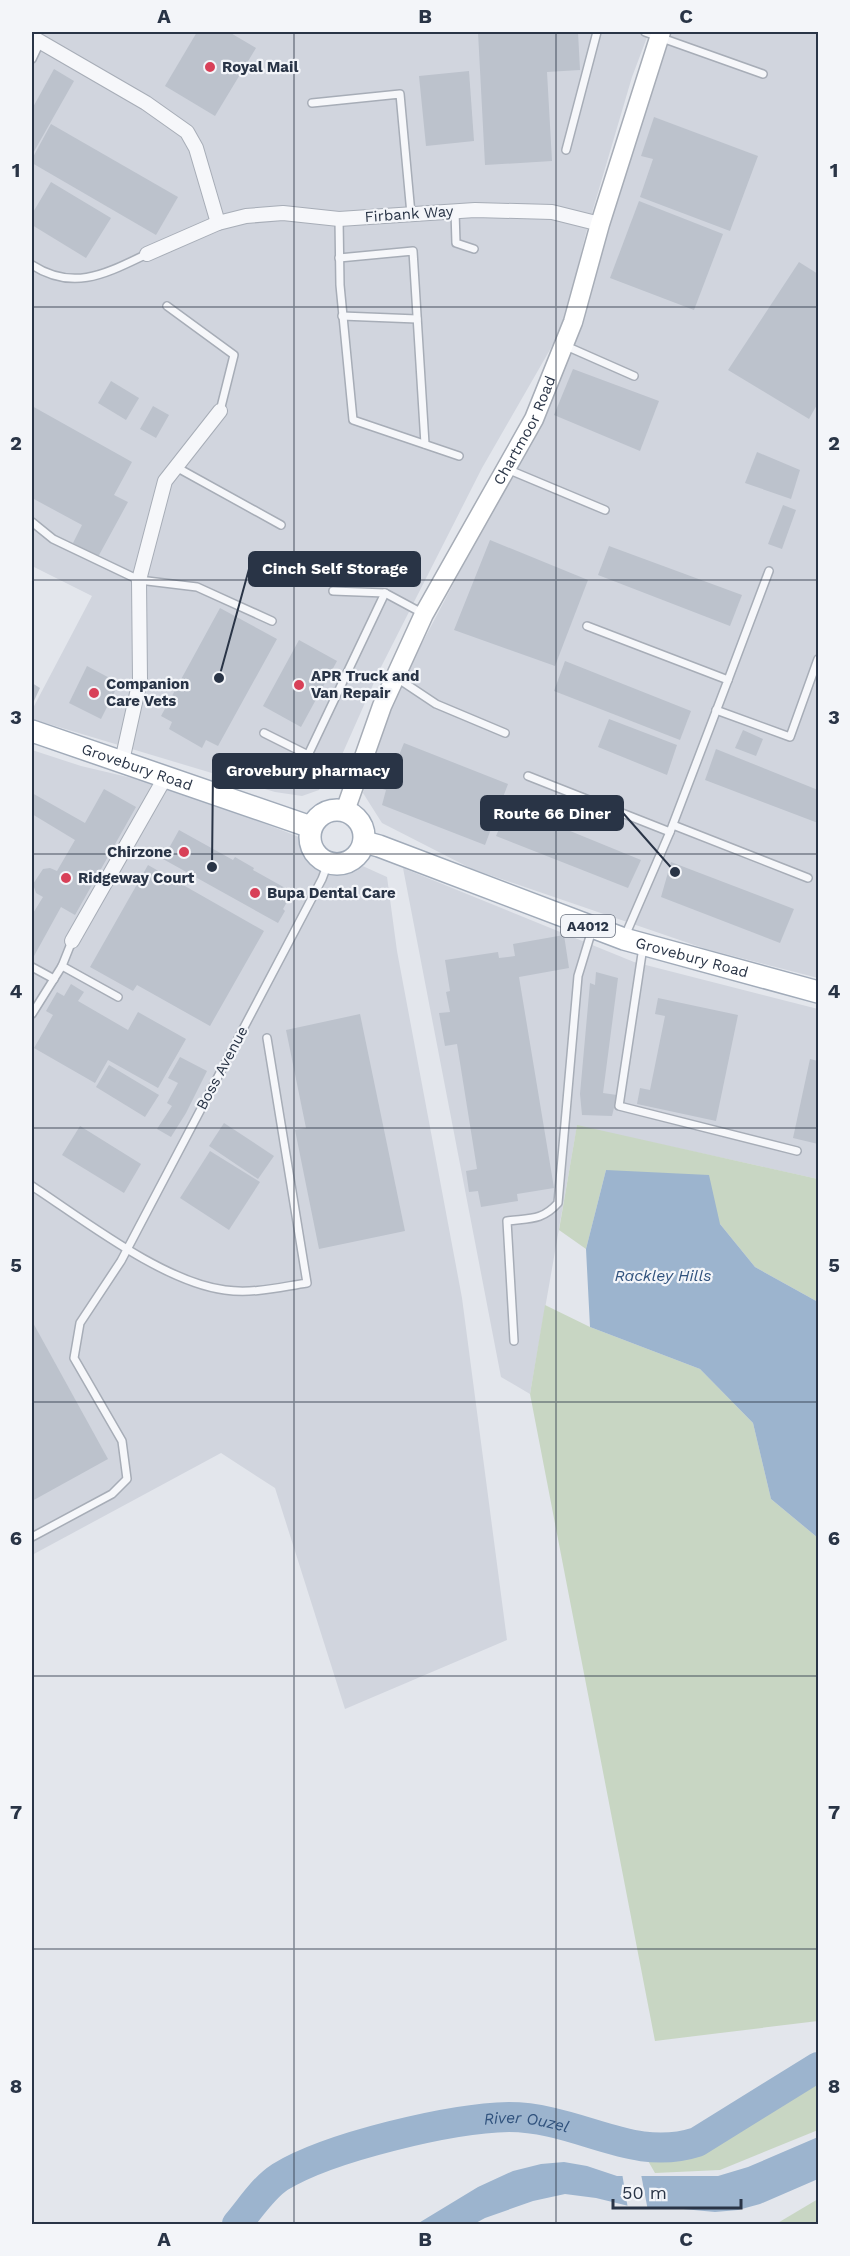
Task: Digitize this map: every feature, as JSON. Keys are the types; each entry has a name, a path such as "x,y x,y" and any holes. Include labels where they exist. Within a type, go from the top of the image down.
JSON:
{"main road":[{"name":"Grovebury Road","path":"32,731 311,826"},
{"path":"336,809 345,811 356,817 362,825 364,842 358,855 350,861 341,864 328,863 319,858 310,843 311,826 319,816 327,811 336,809"},
{"name":"Grovebury Road","path":"364,842 380,846 634,942 819,992"}],"street":[{"name":"Chartmoor Road","path":"345,811 394,677 424,614 534,419 573,322 655,33"},
{"path":"36,40 146,103 187,132 196,148 218,223"},
{"name":"Firbank Way","path":"147,254 218,223 246,216 283,213 339,219 455,211 552,212 600,224"},
{"path":"122,761 140,680 139,580 165,481 220,411"},
{"path":"72,941 166,776"}],"lane":[{"path":"566,150 597,32"},
{"path":"655,33 763,74"},
{"path":"32,59 36,40"},
{"path":"312,103 400,94 411,214"},
{"path":"455,211 456,243 474,249"},
{"path":"339,219 342,316 353,420 459,456"},
{"path":"339,258 414,251 425,444"},
{"path":"32,265 58,277 79,280 105,274 147,254"},
{"path":"167,306 234,355 220,411"},
{"path":"342,316 417,319"},
{"path":"563,345 634,376"},
{"path":"176,467 281,525"},
{"path":"507,469 605,510"},
{"path":"32,522 53,539 139,580 198,587 272,621"},
{"path":"769,571 672,829 634,942 620,1106 797,1151"},
{"path":"333,591 385,593 424,614"},
{"path":"264,734 309,755 385,593"},
{"path":"587,626 728,680"},
{"path":"716,710 790,736 819,659"},
{"path":"394,677 436,704 505,734"},
{"path":"528,776 808,878"},
{"name":"Boss Avenue","path":"32,1537 112,1494 127,1479 122,1441 74,1358 80,1323 127,1249 322,879 328,863"},
{"path":"514,1341 507,1221 542,1217 558,1203 578,976 593,927"},
{"path":"32,1014 62,966 72,941"},
{"path":"62,966 118,997"},
{"path":"32,967 54,979"},
{"path":"32,1186 127,1249 171,1273 223,1290 251,1291 307,1283 267,1038"}],"shaded area":[{"path":"32,32 649,32 632,77 586,233 563,327 482,468 380,669 333,775 319,790 302,796 275,792 32,719 32,710 92,596 32,566"},
{"path":"671,32 818,32 818,978 706,949 472,869 382,823 363,793 373,736 541,418"},
{"path":"32,750 81,766 170,787 294,835 387,877 397,951 462,1298 507,1640 345,1709 275,1488 221,1453 32,1555"},
{"path":"403,868 634,962 818,1009 818,1179 577,1126 530,1394 501,1377"}],"green space":[{"path":"577,1125 818,1179 818,1302 755,1267 720,1224 606,1170 586,1249 559,1230"},
{"path":"545,1305 590,1327 700,1369 753,1423 771,1499 818,1538 818,2021 655,2041 530,1394"},
{"path":"818,2084 818,2130 720,2170 655,2173 647,2159 708,2149"},
{"path":"818,2199 818,2224 776,2224"}],"water":[{"name":"Rackley Hills","path":"606,1170 709,1175 720,1224 755,1267 818,1302 818,1538 771,1499 753,1423 700,1369 590,1327 586,1249"},
{"path":"818,2137 818,2179 760,2204 738,2210 715,2212 662,2207 637,2208 596,2198 565,2194 533,2201 474,2224 417,2224 478,2187 513,2171 541,2164 564,2162 587,2166 617,2176 718,2176 748,2167"}],"pier":[{"path":"622,2173 641,2174 648,2211 628,2209"}],"building":[{"name":"Royal Mail","path":"197,32 229,32 256,48 215,116 165,86"},
{"path":"478,32 578,32 580,70 547,72 552,161 485,165"},
{"path":"54,69 74,81 32,155 32,109"},
{"path":"469,71 474,141 426,146 419,76"},
{"path":"654,117 758,156 730,231 640,197 653,159 641,156"},
{"path":"51,124 178,197 156,235 32,163"},
{"path":"51,182 111,218 86,258 32,225 32,214"},
{"path":"639,201 723,234 694,310 610,278"},
{"path":"799,262 818,274 818,403 809,419 728,370"},
{"path":"573,369 659,401 640,451 554,415"},
{"path":"111,381 139,398 126,420 98,403"},
{"path":"32,406 132,462 114,495 128,502 98,557 73,543 82,525 32,498"},
{"path":"153,406 169,415 156,438 140,429"},
{"path":"757,452 800,470 791,499 745,483"},
{"path":"783,505 796,510 782,549 768,544"},
{"path":"490,540 588,580 555,666 454,630"},
{"path":"609,546 742,595 730,626 598,575"},
{"path":"220,608 277,639 218,746 206,740 202,748 169,729 172,722 161,716"},
{"path":"299,640 337,661 301,727 263,706"},
{"path":"565,661 691,711 680,740 554,691"},
{"name":"Companion Care Vets","path":"87,666 119,683 101,719 69,703"},
{"path":"32,683 40,688 32,705"},
{"path":"609,719 677,745 667,775 598,747"},
{"path":"743,730 763,739 756,756 735,748"},
{"path":"404,743 508,784 485,845 382,805 386,790 379,788 390,757 397,760"},
{"path":"716,749 818,790 818,823 705,780"},
{"name":"Ridgeway Court","path":"104,789 136,807 75,915 61,907 34,956 32,955 32,915 43,897 36,893 33,884 43,869 50,868 57,871 75,840 32,814 32,793 85,823"},
{"path":"509,806 641,860 628,888 496,836"},
{"path":"179,830 233,860 235,857 287,889 283,897 288,900 278,923 163,859"},
{"path":"671,862 794,909 780,943 661,897"},
{"path":"148,865 264,931 210,1026 137,985 133,991 90,967"},
{"path":"564,935 569,968 519,977 554,1188 517,1194 518,1201 481,1207 478,1191 469,1192 466,1171 477,1169 457,1044 445,1046 439,1013 450,1012 446,992 450,991 445,960 498,952 499,958 515,956 513,944"},
{"path":"596,972 618,978 603,1093 617,1095 612,1116 582,1115 580,1094 590,983 595,985"},
{"path":"71,984 84,992 78,1001 128,1030 138,1012 186,1039 158,1088 108,1060 95,1083 34,1048 53,1015 46,1011 57,992 64,996"},
{"path":"658,998 738,1015 716,1121 637,1104 640,1088 650,1090 665,1016 655,1014"},
{"path":"360,1014 405,1231 319,1249 295,1130 306,1128 286,1030"},
{"path":"180,1057 207,1071 171,1137 157,1129 172,1106 167,1103 178,1083 168,1078"},
{"path":"810,1059 818,1061 818,1144 793,1138"},
{"path":"109,1065 159,1095 145,1117 96,1087"},
{"path":"224,1123 274,1156 258,1179 209,1146"},
{"path":"80,1126 141,1164 124,1193 62,1155"},
{"path":"210,1151 260,1182 229,1230 180,1198"},
{"path":"32,1321 108,1459 32,1501"}],"waterway":[{"name":"River Ouzel","path":"237,2224 262,2193 280,2177 328,2155 391,2136 456,2123 514,2117 550,2122 641,2146 659,2148 678,2146 697,2142 818,2067"}],"place":[{"name":"Royal Mail","path":"210,67"},
{"name":"Cinch Self Storage","path":"219,678"},
{"name":"APR Truck and Van Repair","path":"299,685"},
{"name":"Companion Care Vets","path":"94,693"},
{"name":"Chirzone","path":"184,852"},
{"name":"Grovebury pharmacy","path":"212,867"},
{"name":"Route 66 Diner","path":"675,872"},
{"name":"Ridgeway Court","path":"66,878"},
{"name":"Bupa Dental Care","path":"255,893"}]}
